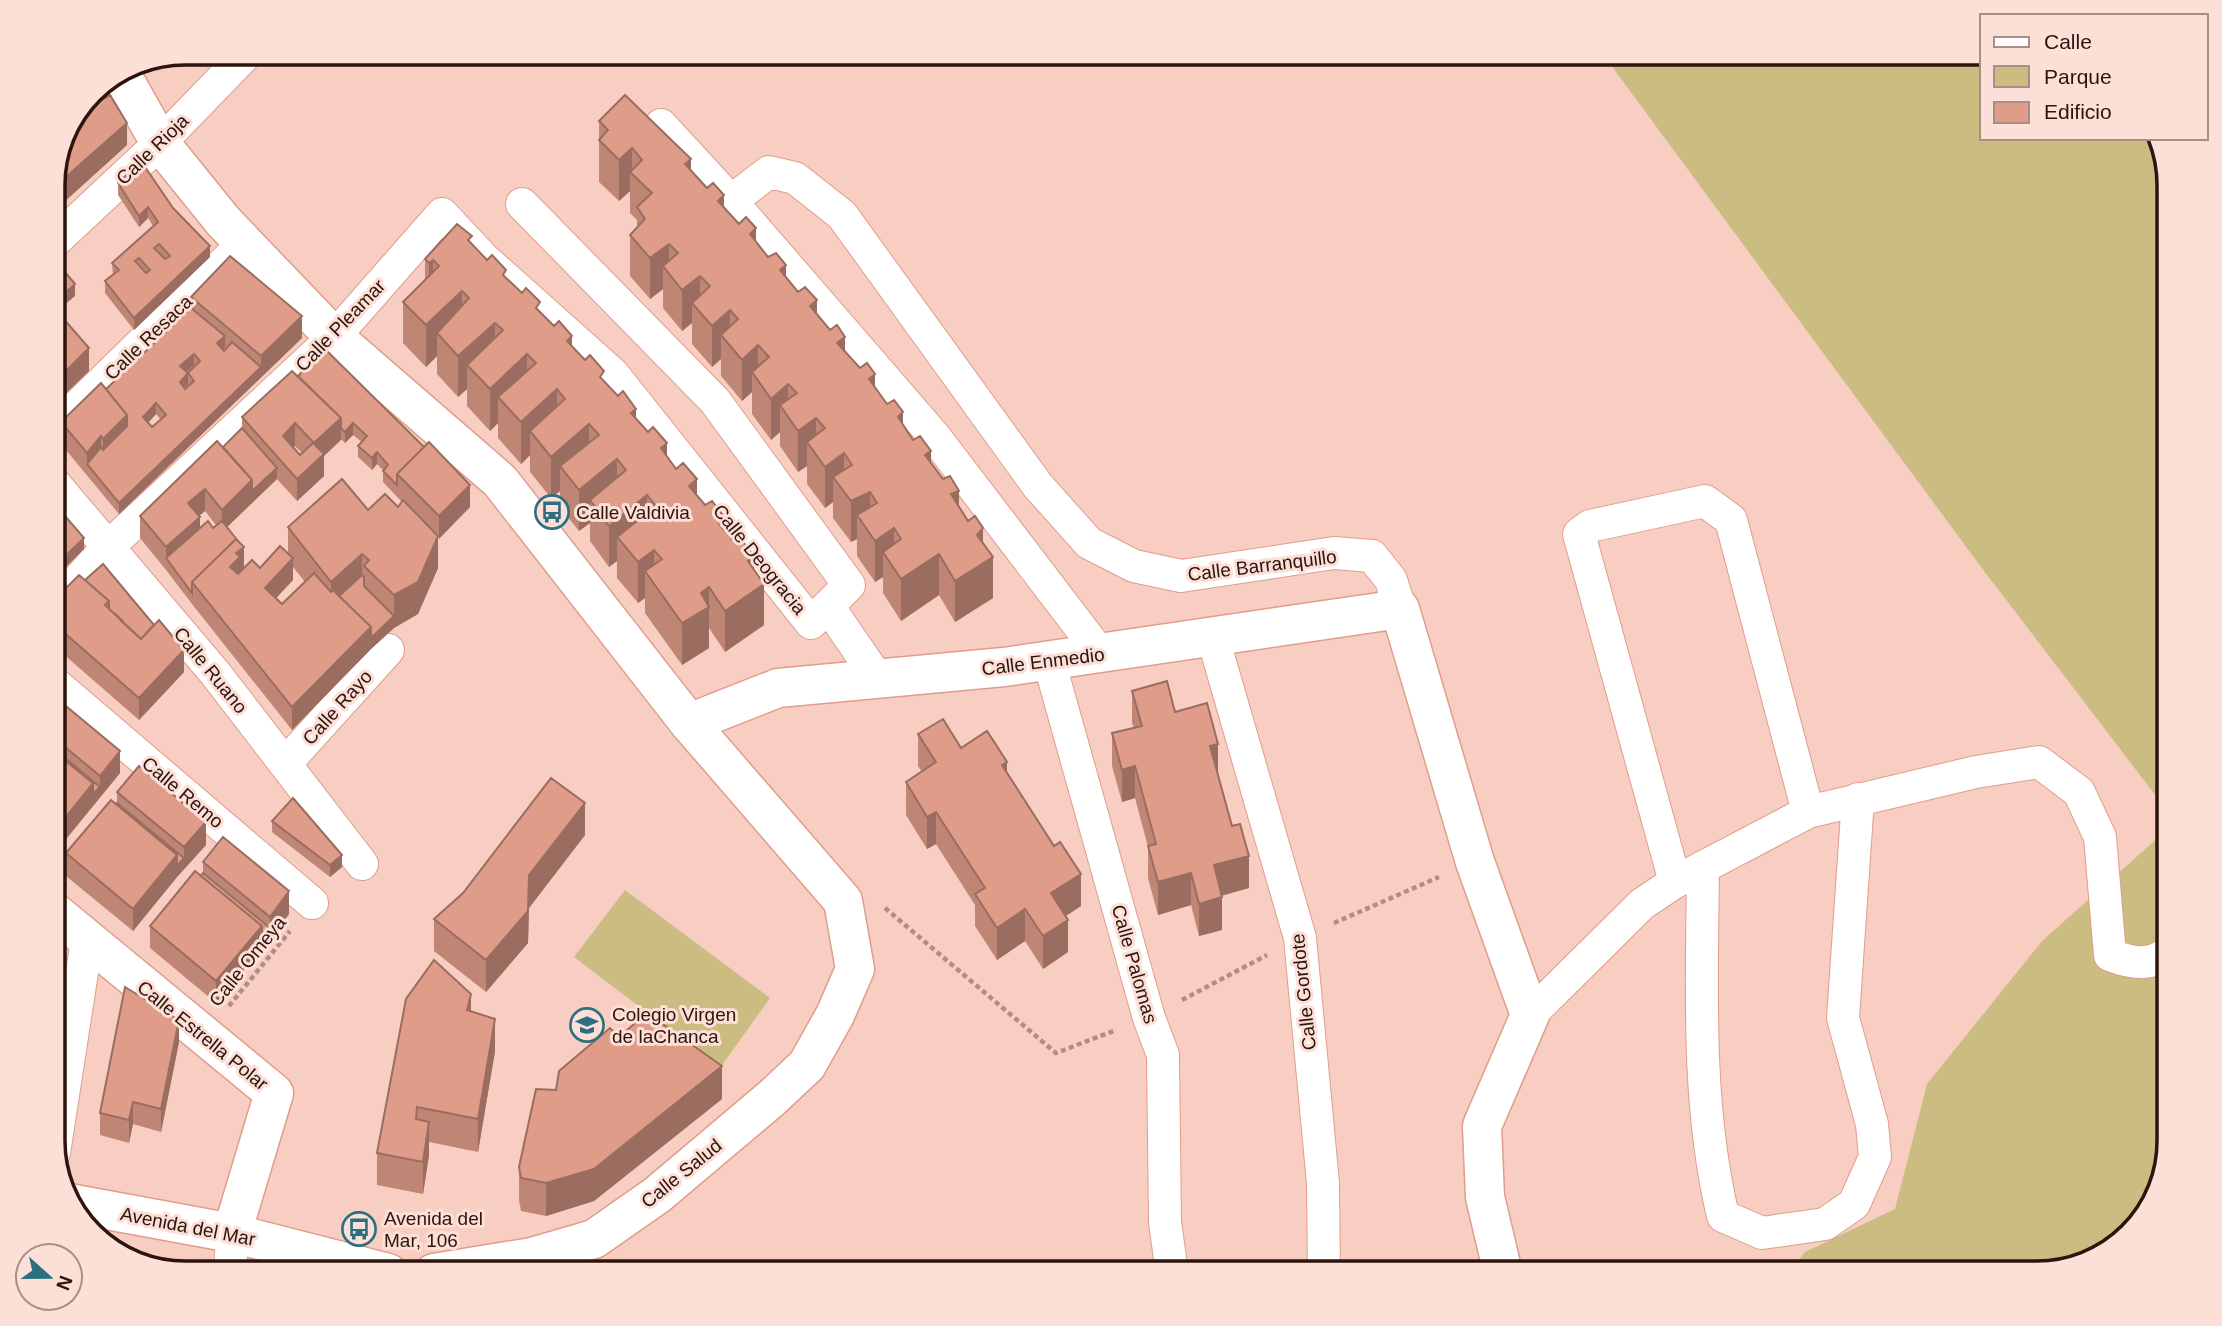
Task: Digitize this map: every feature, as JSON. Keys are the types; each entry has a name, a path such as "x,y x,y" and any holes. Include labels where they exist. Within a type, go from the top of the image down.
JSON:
{"street":[{"name":"Calle Rioja","path":"65,232 160,143 235,65"},
{"path":"125,81 160,143 244,243 334,337 500,481 689,723"},
{"path":"661,125 731,201 935,437 1100,653"},
{"name":"Calle Barranquillo","path":"731,201 769,172 795,178 842,215 1038,486 1089,543 1134,566 1181,576 1334,553 1373,556 1391,580 1475,862 1530,1016"},
{"name":"Calle Deogracia","path":"442,214 483,258 612,374 811,623 849,585 715,401 522,204"},
{"name":"Calle Pleamar","path":"65,594 107,548 334,337 442,214"},
{"name":"Calle Resaca","path":"65,418 244,243"},
{"name":"Calle Ruano","path":"65,497 215,673 362,864"},
{"path":"1675,882 1579,534 1590,526 1705,501 1731,520 1808,812"},
{"path":"828,606 878,678"},
{"name":"Calle Enmedio","path":"689,723 778,688 1049,660 1400,609"},
{"name":"Calle Gordote","path":"1213,638 1300,938 1323,1183 1324,1261"},
{"name":"Calle Rayo","path":"285,764 388,650"},
{"name":"Calle Palomas","path":"1049,660 1149,1018 1163,1055 1165,1222 1170,1261"},
{"name":"Calle Remo","path":"65,692 312,903"},
{"name":"Calle Salud","path":"508,1261 532,1257 594,1239 657,1195 807,1065 835,1015 855,968 844,901 689,723"},
{"path":"1500,1261 1485,1197 1482,1126 1530,1016 1642,904 1675,882 1808,812 1858,799 2039,762 2079,792 2100,838 2110,955 2133,963 2157,960"},
{"path":"1703,867 1702,1042 1715,1181 1723,1216 1762,1233 1825,1224 1854,1203 1875,1157 1872,1124 1843,1018 1858,799"},
{"name":"Calle Estrella Polar","path":"65,921 274,1093 232,1233 231,1261"},
{"path":"65,1082 87,940"},
{"name":"Avenida del Mar","path":"84,1206 232,1233 341,1261"},
{"path":"584,1261 594,1239"}],"path":[{"path":"879,902 1056,1053 1149,1018"},
{"name":"Calle Omeya","path":"204,1036 312,903"}],"green space":[{"path":"1611,65 1980,65 1980,140 2148,140 2157,177 2157,797 1981,567"},
{"path":"2157,839 2157,1142 2153,1173 2133,1214 2110,1237 2097,1245 2069,1257 2053,1260 1798,1261 1805,1252 1895,1209 1927,1084 2042,941"},
{"path":"625,890 770,998 720,1068 574,957"}],"building":[{"path":"110,95 127,123 67,176 69,153 77,131 98,102"},
{"path":"625,95 691,159 685,164 707,188 713,183 724,195 718,201 739,224 746,217 756,228 750,234 768,257 776,253 786,265 780,270 798,292 805,287 817,300 810,306 830,330 837,325 845,337 837,343 860,368 867,363 875,374 869,379 887,404 894,400 903,412 898,417 913,440 920,436 931,451 925,455 943,479 950,476 959,491 951,494 968,521 975,516 983,528 977,535 993,557 955,581 939,554 901,579 883,552 901,539 894,528 875,541 857,515 877,503 870,492 851,501 833,477 852,465 844,453 825,467 807,442 825,428 816,418 798,431 780,405 797,393 788,384 771,399 752,372 769,357 758,345 742,360 721,335 738,319 730,310 712,326 692,303 710,286 700,276 682,290 663,266 678,253 669,244 650,258 630,235 645,219 637,207 652,193 630,172 642,160 632,148 619,160 599,140 608,130 599,121"},
{"path":"141,161 173,208 210,246 134,318 105,281 119,270 112,263 158,222 148,207 139,216 118,183","holes":["159,244 170,256 165,259 154,248","139,258 150,270 146,273 135,261"]},
{"path":"457,224 472,236 468,240 487,260 492,255 506,270 503,275 522,293 526,288 540,302 536,308 554,326 559,321 572,336 567,341 585,360 590,355 604,371 600,377 618,396 623,391 636,409 631,413 648,432 653,427 667,443 661,448 676,469 683,463 697,479 689,486 705,505 712,501 726,519 719,524 735,543 741,539 754,556 748,561 764,584 725,611 709,587 701,593 709,607 682,623 645,571 662,559 654,550 638,562 617,537 656,506 647,495 609,526 590,500 626,470 617,459 579,490 560,466 599,435 589,424 551,457 530,431 565,399 557,389 521,422 498,397 536,363 527,354 490,389 467,365 503,330 495,323 458,356 437,333 469,298 462,291 426,325 403,302 439,266 433,260 429,263 425,259"},
{"path":"230,256 302,316 261,356 191,297"},
{"path":"65,272 75,284 65,293"},
{"path":"191,308 225,336 217,343 224,351 232,342 261,367 119,503 87,464 101,447 103,450 127,426 127,415 106,389","holes":["194,354 200,361 188,373 180,366","188,373 194,381 185,389 180,382","156,403 166,415 152,427 143,417"]},
{"path":"65,320 89,348 65,372"},
{"path":"324,348 424,447 397,474 397,485 383,471 388,465 377,452 372,458 358,446 367,436 353,423 345,432 341,428 341,418 298,376"},
{"path":"292,371 341,418 314,443 295,423 283,436 300,455 313,443 324,454 297,479 242,417"},
{"path":"101,383 127,415 103,439 101,436 87,453 65,427 65,418"},
{"path":"242,428 277,468 252,491 252,480 223,447"},
{"path":"217,441 252,480 222,510 205,489 188,503 200,517 166,547 140,516"},
{"path":"429,442 470,485 439,516 397,474"},
{"path":"342,479 368,510 385,494 398,507 403,500 438,536 418,582 394,595 364,566 369,560 362,554 331,582 288,527"},
{"path":"65,516 84,538 65,556"},
{"path":"208,521 213,528 222,521 238,541 236,539 192,582 192,593 166,558"},
{"path":"236,539 244,547 236,553 240,557 230,567 238,574 252,560 260,568 280,546 293,558 265,588 282,604 314,573 331,592 333,590 371,627 292,707 192,582"},
{"path":"103,564 154,625 141,639 109,609 109,601 85,580"},
{"path":"79,575 109,601 105,605 141,639 159,620 184,650 139,698 65,633 65,589"},
{"path":"362,575 364,586 394,616 371,638 371,627 339,596"},
{"path":"1167,681 1175,712 1207,703 1218,744 1210,746 1232,826 1240,824 1249,856 1214,865 1222,897 1199,904 1191,873 1158,882 1148,846 1156,844 1135,766 1122,770 1112,733 1142,726 1132,691"},
{"path":"65,705 120,751 100,776 65,747"},
{"path":"943,719 961,748 987,731 1007,762 1002,765 1054,846 1060,842 1081,874 1051,893 1068,920 1043,936 1025,909 997,928 975,894 985,888 936,812 927,817 906,782 936,762 918,734"},
{"path":"65,758 100,787 93,794 93,783"},
{"path":"65,761 93,783 65,818"},
{"path":"139,766 206,822 184,847 117,792"},
{"path":"551,778 585,803 529,875 528,911 486,960 434,919 463,893"},
{"path":"293,798 342,855 330,865 272,821"},
{"path":"111,800 177,855 133,909 66,853"},
{"path":"117,803 184,858 177,866 177,855"},
{"path":"223,837 289,891 270,917 203,862"},
{"path":"195,871 262,926 216,981 150,926"},
{"path":"203,873 270,928 262,937 262,926 201,876"},
{"path":"434,960 471,994 467,1010 495,1019 478,1119 417,1107 416,1119 429,1122 423,1162 377,1153 406,999"},
{"path":"125,987 179,1020 161,1109 133,1102 129,1120 100,1113"},
{"path":"647,1013 722,1066 594,1169 546,1183 521,1178 519,1167 536,1089 556,1090 559,1071 610,1028 619,1037"}],"place":[{"name":"Calle Valdivia","path":"552,512"},
{"name":"Colegio Virgen de laChanca","path":"587,1025"},
{"name":"Avenida del Mar, 106","path":"359,1229"}]}
